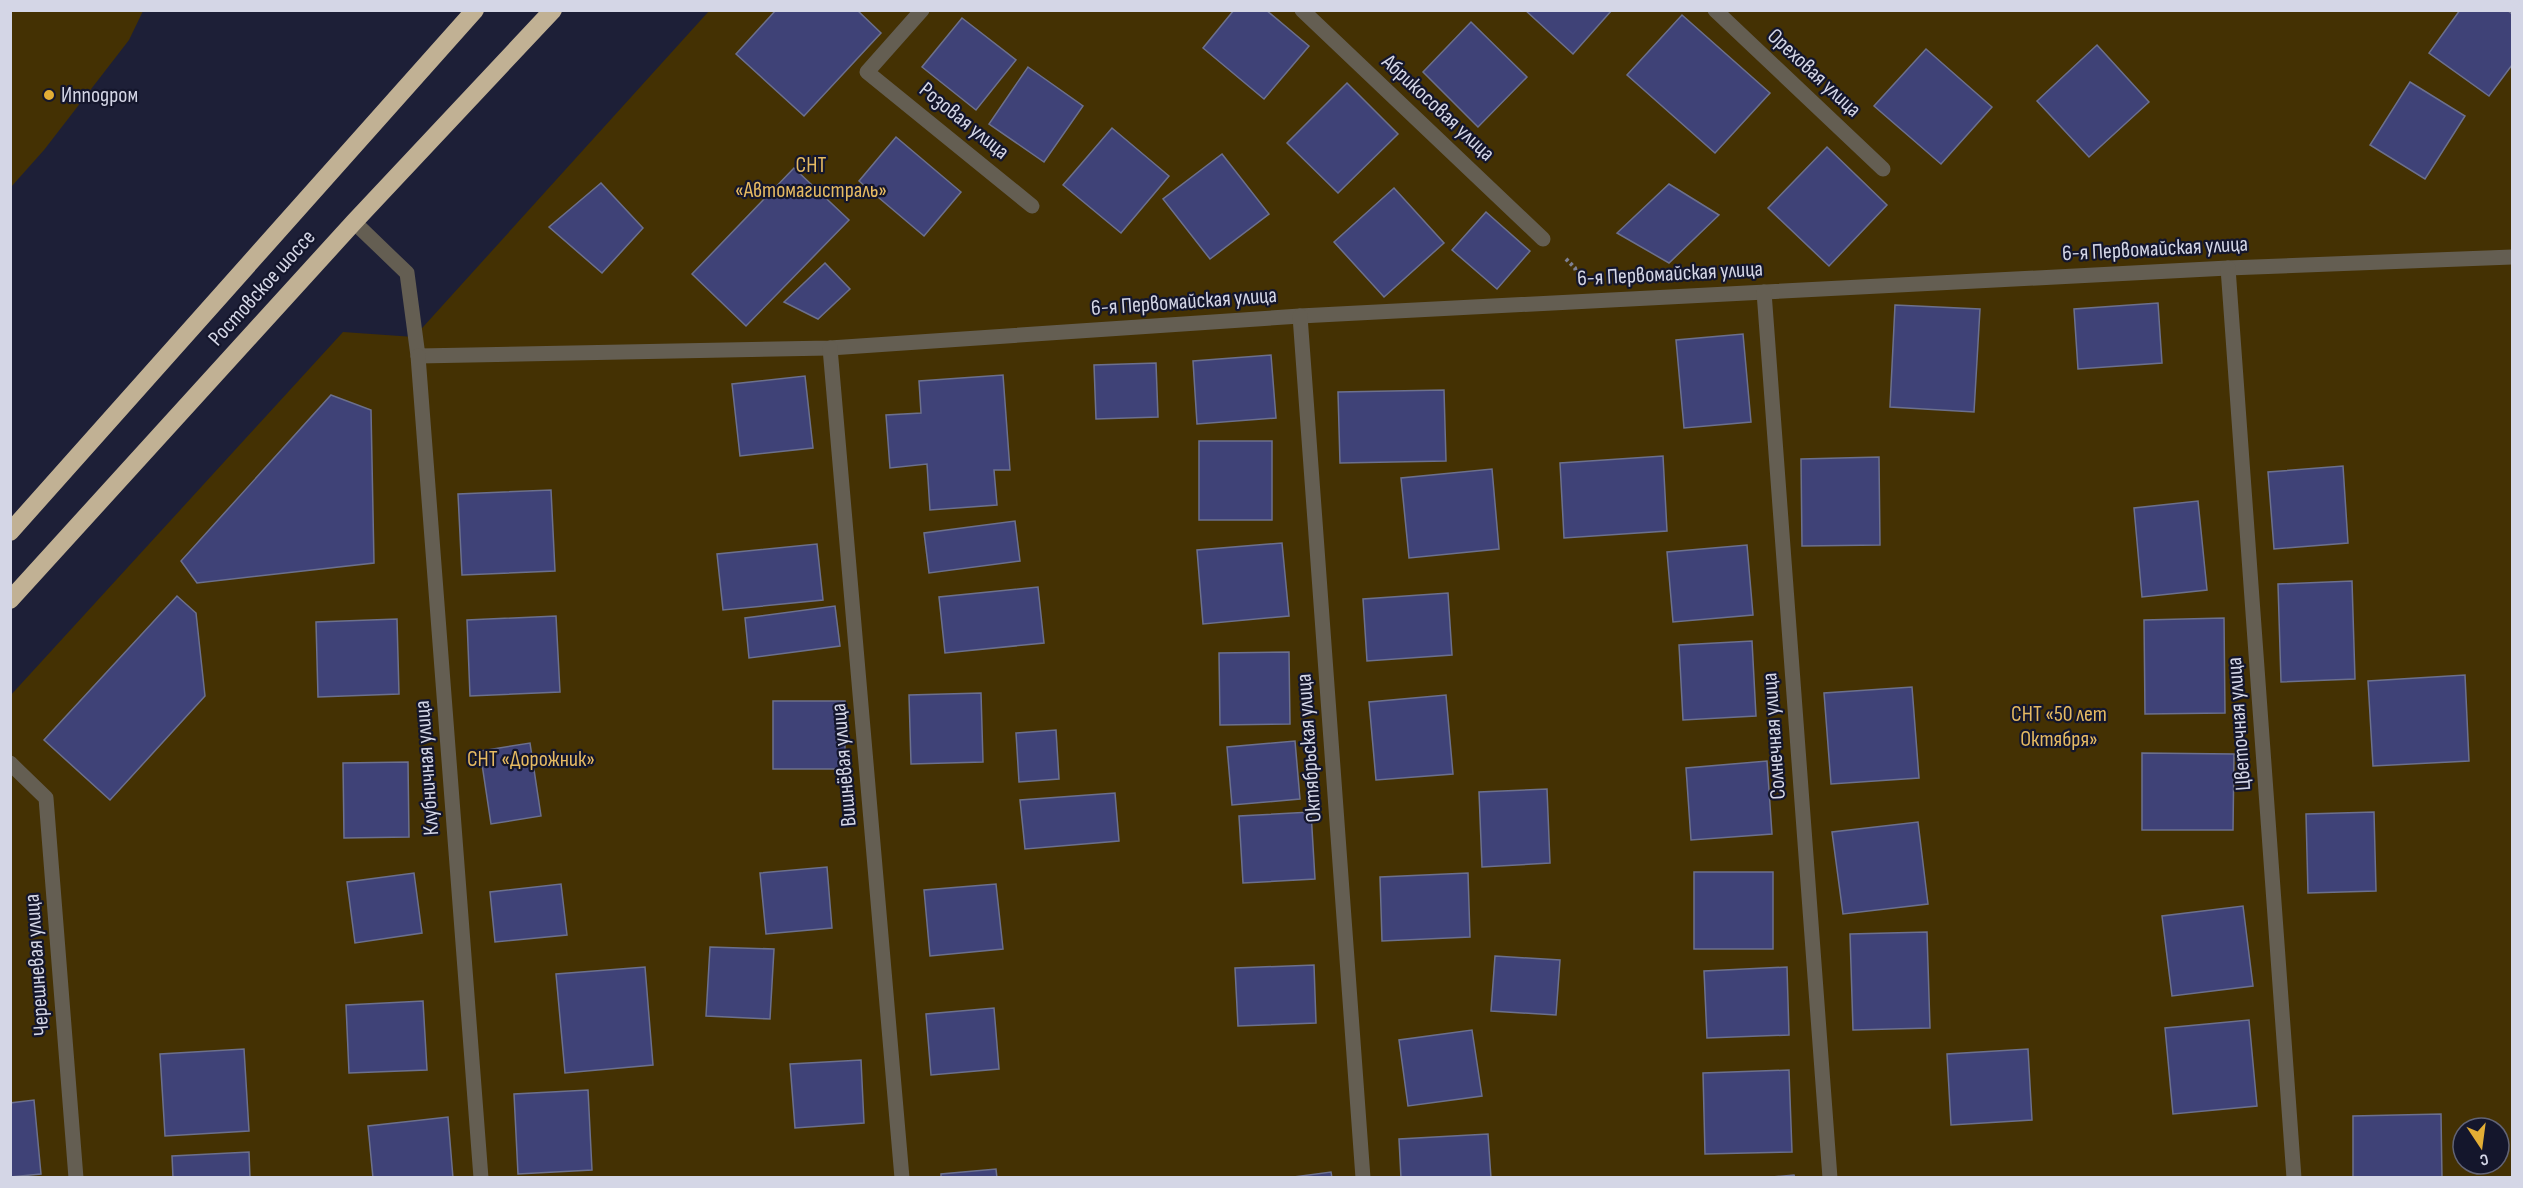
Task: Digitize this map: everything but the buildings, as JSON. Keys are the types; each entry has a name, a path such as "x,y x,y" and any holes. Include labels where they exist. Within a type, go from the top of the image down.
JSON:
{"highway":[{"name":"Ростовское шоссе","path":"10,532 475,10"},
{"name":"Ростовское шоссе","path":"10,600 354,222 553,10"}],"street":[{"name":"Розовая улица","path":"922,10 867,72 1032,206"},
{"name":"Абрикосовая улица","path":"1302,10 1543,239"},
{"name":"Ореховая улица","path":"1715,10 1883,169"},
{"name":"Клубничная улица","path":"354,222 407,273 418,356 481,1178"},
{"name":"6-я Первомайская улица","path":"418,356 831,348 1300,316 1577,301 2228,268 2512,257"},
{"name":"Цветочная улица","path":"2228,268 2294,1178"},
{"name":"Солнечная улица","path":"1764,292 1830,1178"},
{"name":"Октябрьская улица","path":"1300,316 1363,1178"},
{"name":"Вишнёвая улица","path":"831,348 902,1178"},
{"name":"Черешневая улица","path":"10,763 46,798 76,1178"}],"path":[{"path":"1543,239 1575,268 1577,301"}],"green space":[{"name":"Ипподром","path":"10,11 143,11 129,40 44,150 11,187"},
{"path":"709,11 2512,11 2512,1177 11,1177 10,696 343,332 414,337"}],"place":[{"name":"Ипподром","path":"49,95"}],"park label":[{"name":"СНТ «Автомагистраль»","path":"811,178"},
{"name":"СНТ «50 лет Октября»","path":"2059,726"},
{"name":"СНТ «Дорожник»","path":"531,759"}]}
